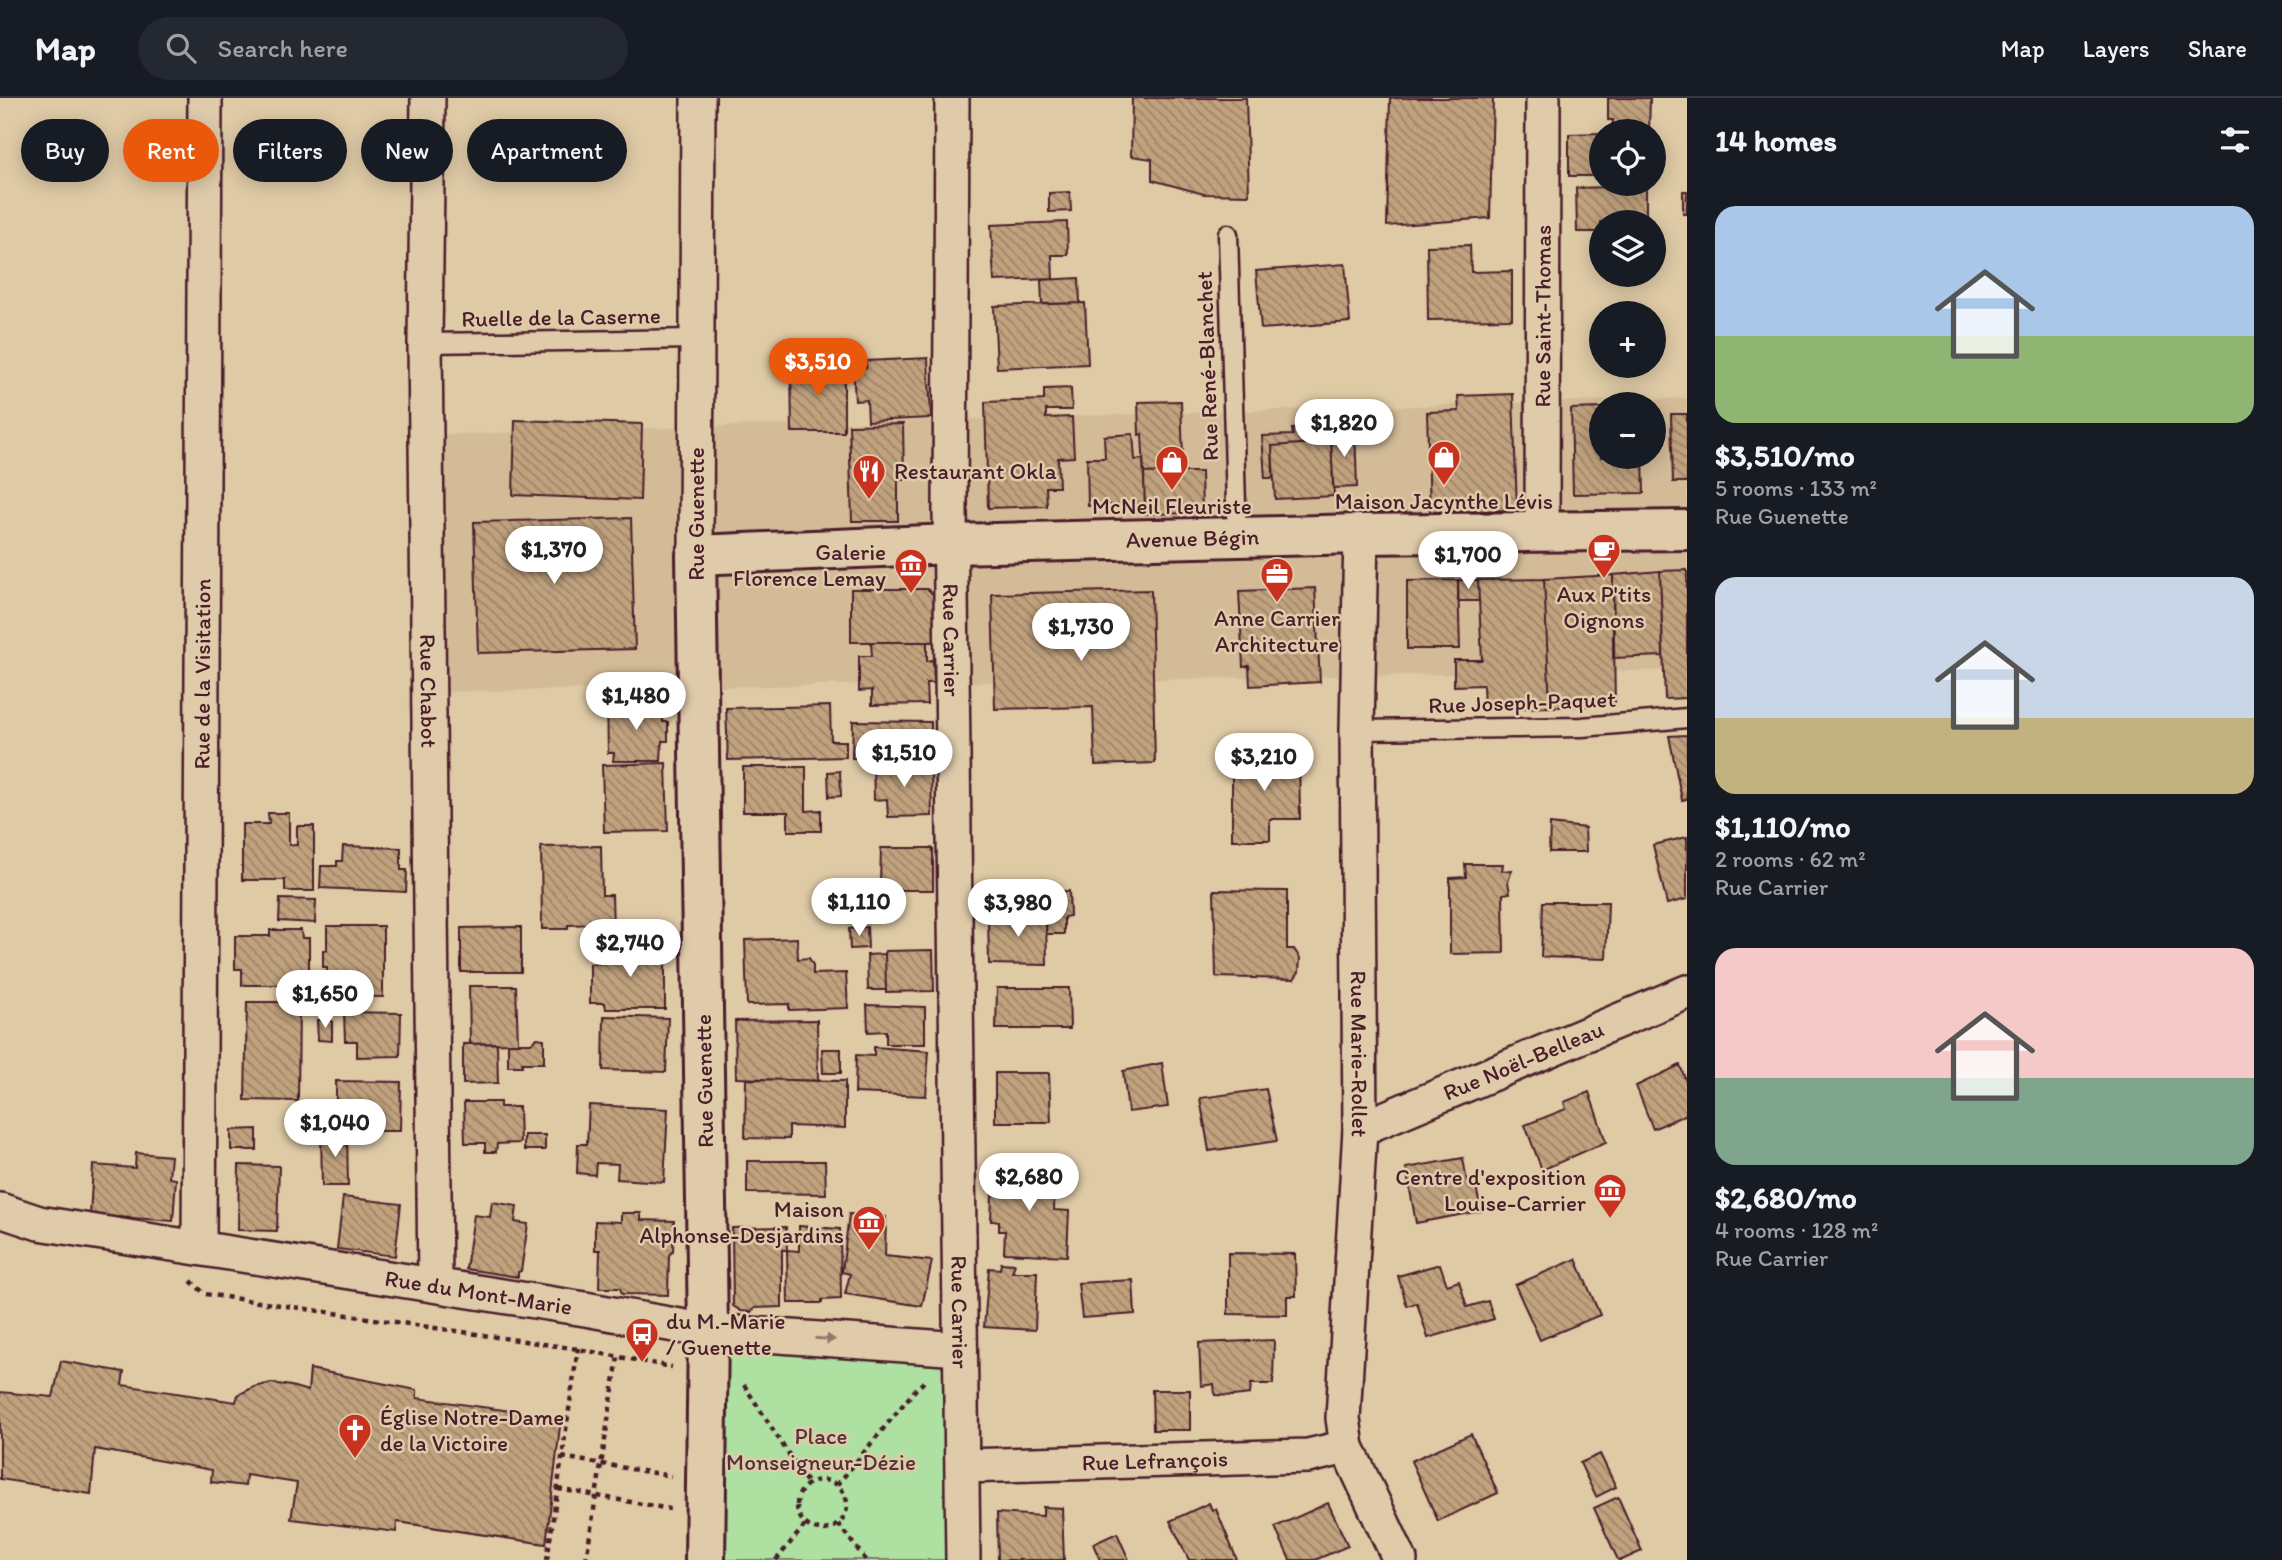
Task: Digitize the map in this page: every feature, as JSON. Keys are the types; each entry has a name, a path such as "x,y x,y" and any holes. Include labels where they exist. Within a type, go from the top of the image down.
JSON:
{"street":[{"name":"Rue de la Visitation","path":"199,1248 205,98"},
{"name":"Rue Chabot","path":"428,98 425,343 435,1285"},
{"name":"Rue Guenette","path":"698,98 696,555 708,1331 705,1560"},
{"name":"Rue Carrier","path":"952,98 951,544 963,1560"},
{"name":"Rue Saint-Thomas","path":"1542,533 1543,98"},
{"name":"Avenue Bégin","path":"696,555 951,544 1361,534 1687,530"},
{"name":"Rue Marie-Rollet","path":"1361,534 1357,730 1360,1129 1343,1418 1347,1447 1400,1560"},
{"name":"Rue Noël-Belleau","path":"1360,1129 1687,992"},
{"name":"Rue du Mont-Marie","path":"0,1210 39,1223 625,1315 708,1331 960,1349"},
{"name":"Rue Lefrançois","path":"963,1466 1308,1456 1347,1447"}],"lane":[{"name":"Rue René-Blanchet","path":"1228,234 1237,539"},
{"name":"Ruelle de la Caserne","path":"425,343 697,339"},
{"name":"Rue Joseph-Paquet","path":"1357,730 1582,727 1687,718"}],"path":[{"path":"199,1248 191,1282 205,1294 578,1349 707,1375 738,1375 808,1484"},
{"path":"547,1560 585,1309"},
{"path":"586,1560 625,1315"},
{"path":"838,1485 916,1389 960,1349"},
{"path":"562,1457 601,1464 706,1499"},
{"path":"823,1480 838,1485 846,1497 847,1505 843,1519 838,1524 822,1530 806,1524 797,1511 797,1503 802,1489 808,1484 823,1480"},
{"path":"558,1489 597,1495 706,1499"},
{"path":"776,1560 806,1524"},
{"path":"838,1524 866,1560"}],"shaded area":[{"path":"1687,398 1687,670 428,692 426,435 1589,401 1589,469 1666,469 1666,399"}],"green space":[{"name":"Place Monseigneur-Dézie","path":"708,1331 960,1349 962,1560 705,1560"}],"building":[{"path":"1132,98 1246,98 1249,195 1204,194 1152,180 1152,159 1131,156"},
{"path":"1390,98 1493,98 1490,218 1387,226"},
{"path":"1608,98 1650,98 1649,119 1608,119"},
{"path":"1589,133 1589,176 1569,176 1569,134"},
{"path":"1576,188 1589,188 1589,196 1646,196 1646,210 1589,210 1589,232 1577,232"},
{"path":"1683,191 1687,191 1687,214 1683,214"},
{"path":"1070,192 1071,211 1049,212 1049,193"},
{"path":"1067,222 1068,255 1052,255 1053,279 994,281 991,225"},
{"path":"1470,245 1471,272 1512,271 1512,319 1428,320 1427,246"},
{"path":"1345,264 1350,322 1261,329 1256,271"},
{"path":"1079,278 1080,303 1042,304 1041,280"},
{"path":"1085,303 1088,364 997,368 994,306"},
{"path":"928,358 931,418 868,421 867,400 855,401 853,369 866,368 866,361"},
{"path":"791,365 844,365 844,432 792,432"},
{"path":"1071,388 1072,410 1046,410 1046,418 1072,417 1074,457 1058,458 1059,487 1046,487 1047,506 988,508 985,402 1044,400 1044,389"},
{"path":"1513,394 1517,510 1430,512 1427,412 1459,411 1458,396"},
{"path":"1181,401 1183,458 1166,458 1167,472 1144,473 1138,402"},
{"path":"1589,408 1589,469 1643,469 1644,493 1573,494 1571,409"},
{"path":"1671,414 1687,414 1687,482 1673,482"},
{"path":"515,420 642,424 640,500 513,495"},
{"path":"903,424 904,480 898,480 898,521 852,521 849,425"},
{"path":"1313,428 1314,443 1272,446 1273,478 1265,478 1262,436 1293,435 1292,429"},
{"path":"1355,429 1357,487 1333,488 1331,430"},
{"path":"1133,434 1135,460 1143,459 1145,504 1088,506 1087,458 1105,458 1104,436"},
{"path":"1331,442 1334,496 1275,499 1272,446"},
{"path":"1201,472 1202,513 1145,514 1144,473"},
{"path":"631,518 635,649 478,653 474,522"},
{"path":"1687,570 1687,698 1665,699 1660,571"},
{"path":"1660,571 1663,656 1613,658 1613,575"},
{"path":"1613,575 1615,705 1550,707 1544,579"},
{"path":"1544,579 1550,707 1484,709 1483,685 1454,686 1454,660 1482,660 1478,580"},
{"path":"1458,580 1460,649 1407,649 1407,581"},
{"path":"1458,580 1478,580 1479,601 1458,601"},
{"path":"1315,588 1320,682 1250,686 1249,666 1243,667 1239,591"},
{"path":"851,589 927,589 935,596 936,642 851,642"},
{"path":"1151,590 1155,763 1095,765 1093,707 995,709 992,594"},
{"path":"871,642 927,642 927,661 933,660 934,683 926,683 927,704 872,705 872,690 859,691 859,656 872,656"},
{"path":"663,703 663,722 668,722 668,741 662,741 661,761 613,761 614,753 608,753 607,704"},
{"path":"830,706 831,741 846,741 846,757 728,760 726,708"},
{"path":"853,721 931,722 931,759 852,758"},
{"path":"1687,735 1687,799 1682,800 1669,736"},
{"path":"1299,753 1300,819 1270,819 1270,840 1232,840 1232,754"},
{"path":"666,763 668,831 604,832 602,765"},
{"path":"873,764 912,764 913,768 931,768 932,816 888,817 887,799 874,800"},
{"path":"743,767 806,767 806,811 821,810 821,831 788,831 788,812 743,812"},
{"path":"840,771 841,796 829,797 828,772"},
{"path":"268,813 289,813 289,845 297,845 297,826 314,826 314,891 285,891 285,880 242,880 242,824 269,824"},
{"path":"1550,824 1585,828 1586,852 1549,852"},
{"path":"1687,837 1687,899 1667,904 1653,845"},
{"path":"343,846 401,848 401,870 407,870 406,892 320,888 321,866 337,866 337,861 342,861"},
{"path":"601,846 602,895 612,895 613,928 597,929 596,924 568,925 568,929 542,929 541,847"},
{"path":"881,848 933,848 933,890 891,890 892,883 880,883"},
{"path":"1465,864 1503,864 1502,871 1512,870 1508,882 1510,893 1503,894 1504,953 1450,954 1450,878 1466,877"},
{"path":"1214,890 1287,891 1287,949 1294,949 1300,958 1299,972 1294,979 1216,977"},
{"path":"1069,891 1070,916 1064,917 1064,934 1046,934 1046,914 1035,914 1035,892"},
{"path":"280,899 316,900 315,923 279,921"},
{"path":"1543,902 1608,902 1606,959 1541,957"},
{"path":"1046,914 1047,965 989,964 988,915"},
{"path":"327,926 383,926 383,997 327,996 327,967 323,967 323,950 327,950"},
{"path":"521,927 521,972 461,972 461,928"},
{"path":"867,927 868,948 850,949 849,929"},
{"path":"270,930 301,930 302,938 309,938 309,985 242,985 242,969 235,969 235,936 270,936"},
{"path":"797,938 798,959 809,958 813,965 813,974 846,973 848,1008 789,1010 789,1004 747,1005 745,940"},
{"path":"604,947 665,947 665,1009 606,1009 605,1003 590,1003 590,964 605,963"},
{"path":"933,950 934,991 886,992 885,951"},
{"path":"885,954 886,990 868,990 867,955"},
{"path":"469,986 516,986 518,1043 470,1044"},
{"path":"997,988 1069,988 1070,1029 996,1029"},
{"path":"247,1002 299,1002 298,1101 245,1100"},
{"path":"867,1005 925,1007 925,1044 886,1044 886,1031 868,1032"},
{"path":"344,1012 401,1013 400,1056 357,1057 357,1041 345,1041"},
{"path":"604,1016 668,1018 666,1072 603,1070"},
{"path":"317,1020 332,1021 332,1041 318,1040"},
{"path":"817,1020 818,1081 736,1078 735,1021"},
{"path":"537,1038 544,1039 544,1063 508,1066 508,1043 531,1043"},
{"path":"497,1043 498,1083 463,1084 463,1044"},
{"path":"874,1047 929,1051 926,1096 855,1093 856,1055 874,1056"},
{"path":"822,1049 841,1049 841,1073 823,1073"},
{"path":"1162,1063 1168,1107 1128,1112 1123,1071"},
{"path":"1680,1065 1687,1084 1687,1114 1653,1129 1636,1086"},
{"path":"995,1073 1049,1073 1051,1122 995,1122"},
{"path":"746,1079 845,1081 845,1128 789,1126 789,1139 745,1138"},
{"path":"336,1081 401,1082 400,1131 336,1131"},
{"path":"1266,1089 1277,1141 1209,1151 1200,1098"},
{"path":"1589,1092 1606,1142 1542,1170 1525,1125 1566,1109 1564,1102"},
{"path":"464,1102 500,1102 500,1107 519,1107 520,1143 497,1144 496,1152 485,1152 485,1143 465,1143"},
{"path":"589,1105 668,1109 664,1182 617,1179 618,1164 596,1163 595,1175 577,1173 578,1144 587,1144"},
{"path":"296,1107 318,1107 318,1138 296,1138"},
{"path":"257,1129 257,1150 231,1150 231,1130"},
{"path":"347,1131 348,1186 322,1186 321,1132"},
{"path":"524,1135 545,1135 545,1150 524,1150"},
{"path":"136,1153 171,1156 169,1178 176,1179 173,1221 90,1215 93,1165 135,1168"},
{"path":"1463,1158 1467,1182 1475,1181 1481,1211 1416,1223 1406,1168"},
{"path":"747,1161 825,1161 826,1194 747,1193"},
{"path":"239,1165 279,1166 277,1231 238,1230"},
{"path":"993,1169 1049,1171 1048,1182 1055,1182 1054,1210 1069,1211 1067,1256 1004,1253 1005,1231 999,1231 999,1221 991,1221"},
{"path":"343,1197 401,1204 395,1256 337,1249"},
{"path":"492,1202 517,1206 515,1222 528,1224 518,1277 466,1269 474,1215 490,1217"},
{"path":"621,1213 641,1213 641,1220 674,1221 673,1251 669,1255 668,1295 622,1294 620,1288 599,1288 600,1250 595,1250 595,1221 621,1222"},
{"path":"849,1214 886,1217 885,1256 932,1261 922,1306 845,1294 850,1274 842,1272"},
{"path":"799,1226 840,1229 841,1299 822,1300 822,1303 788,1303 787,1250 799,1251"},
{"path":"786,1227 787,1250 782,1250 782,1307 741,1311 733,1306 732,1228"},
{"path":"1228,1253 1295,1254 1296,1296 1287,1296 1287,1315 1228,1314"},
{"path":"1576,1259 1600,1315 1540,1340 1515,1285"},
{"path":"1001,1263 1015,1264 1012,1272 1037,1272 1035,1330 984,1327 989,1268 1000,1269"},
{"path":"1440,1264 1447,1285 1459,1281 1467,1307 1488,1301 1494,1319 1428,1338 1417,1303 1407,1306 1398,1276"},
{"path":"1133,1280 1135,1314 1082,1318 1078,1283"},
{"path":"1274,1340 1273,1384 1251,1384 1250,1394 1233,1396 1215,1395 1214,1384 1201,1386 1199,1343"},
{"name":"Église Notre-Dame de la Victoire","path":"61,1361 124,1372 122,1385 236,1402 238,1395 271,1383 308,1391 310,1369 417,1390 417,1398 561,1418 546,1544 397,1522 396,1532 291,1519 297,1483 246,1475 245,1486 211,1482 212,1470 95,1449 91,1494 0,1479 0,1392 53,1397"},
{"path":"1152,1390 1190,1390 1190,1430 1153,1430"},
{"path":"1471,1434 1498,1493 1438,1521 1411,1461"},
{"path":"1600,1454 1616,1487 1596,1497 1580,1463"},
{"path":"1618,1497 1642,1551 1622,1560 1618,1560 1594,1508"},
{"path":"1209,1503 1212,1510 1216,1509 1237,1560 1189,1560 1170,1521"},
{"path":"1328,1503 1348,1546 1315,1560 1290,1560 1275,1527"},
{"path":"1043,1507 1062,1508 1064,1560 998,1560 997,1513 1043,1516"},
{"path":"1117,1533 1129,1560 1100,1560 1093,1544"}],"place":[{"name":"Maison Jacynthe Lévis","path":"1444,487"},
{"name":"McNeil Fleuriste","path":"1172,492"},
{"name":"Restaurant Okla","path":"869,501"},
{"name":"Aux P'tits Oignons","path":"1604,580"},
{"name":"Galerie Florence Lemay","path":"911,595"},
{"name":"Anne Carrier Architecture","path":"1277,604"},
{"name":"Centre d'exposition Louise-Carrier","path":"1610,1220"},
{"name":"Maison Alphonse-Desjardins","path":"869,1252"},
{"name":"du M.-Marie / Guenette","path":"642,1364"},
{"name":"Église Notre-Dame de la Victoire","path":"355,1460"}]}
